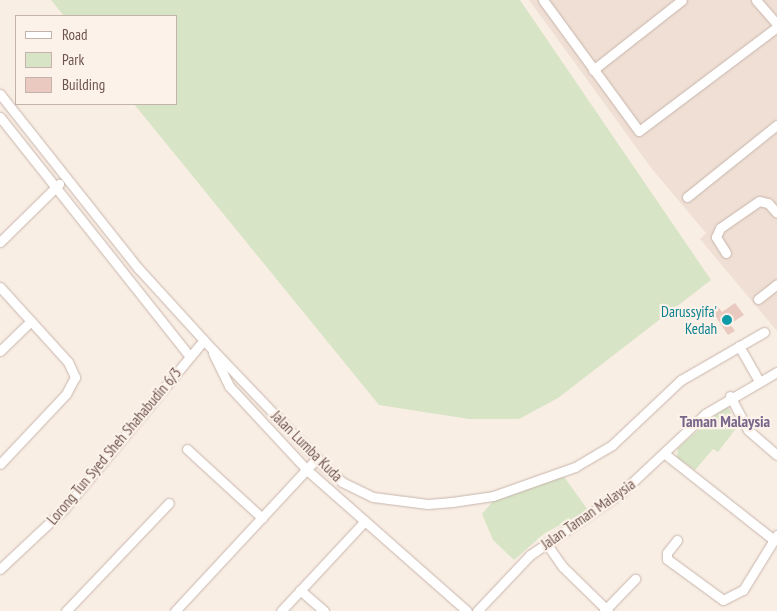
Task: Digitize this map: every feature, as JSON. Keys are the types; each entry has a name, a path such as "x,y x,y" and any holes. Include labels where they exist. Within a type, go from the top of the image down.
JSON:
{"street":[{"path":"543,0 634,129 643,131 777,26 756,0"},
{"path":"592,70 682,0"},
{"name":"Jalan Lumba Kuda","path":"0,94 64,178 213,350 342,482 373,497 428,504 493,496 588,461 631,429 681,380 764,332"},
{"path":"0,117 190,357"},
{"path":"687,197 777,126"},
{"path":"0,242 64,178"},
{"path":"726,253 717,239 720,228 759,201 768,203 777,213"},
{"path":"758,299 777,284"},
{"path":"0,286 71,366 74,382 0,464"},
{"path":"0,351 31,321"},
{"name":"Lorong Tun Syed Sheh Shahabudin 6/3","path":"0,569 64,509 204,340"},
{"path":"740,346 759,381"},
{"path":"213,350 229,386 307,470 467,611"},
{"name":"Jalan Taman Malaysia","path":"477,611 546,543 622,492 706,414 730,396 777,372"},
{"path":"730,396 748,430 777,455"},
{"path":"187,449 262,518"},
{"path":"665,454 775,538 743,590 723,600 667,560 667,553 677,540"},
{"path":"175,611 317,458"},
{"path":"66,611 169,503"},
{"path":"280,611 365,521"},
{"path":"546,543 563,567 606,610 635,579"},
{"path":"300,590 324,611"}],"shaded area":[{"path":"529,0 777,0 777,331 700,239 706,233 652,169"}],"green space":[{"path":"51,0 520,0 711,280 558,398 519,419 469,419 379,405 135,105 178,105 178,15 63,15"},
{"path":"727,405 738,426 718,452 713,449 695,470 677,458 678,448"},
{"path":"562,474 588,510 545,533 514,560 493,540 482,514 495,499"}],"building":[{"name":"Darussyifa' Kedah","path":"735,303 744,315 730,324 735,331 728,335 712,311 718,307 722,312"}],"place":[{"name":"Darussyifa' Kedah","path":"727,320"}],"district":[{"name":"Taman Malaysia","path":"725,421"}]}
